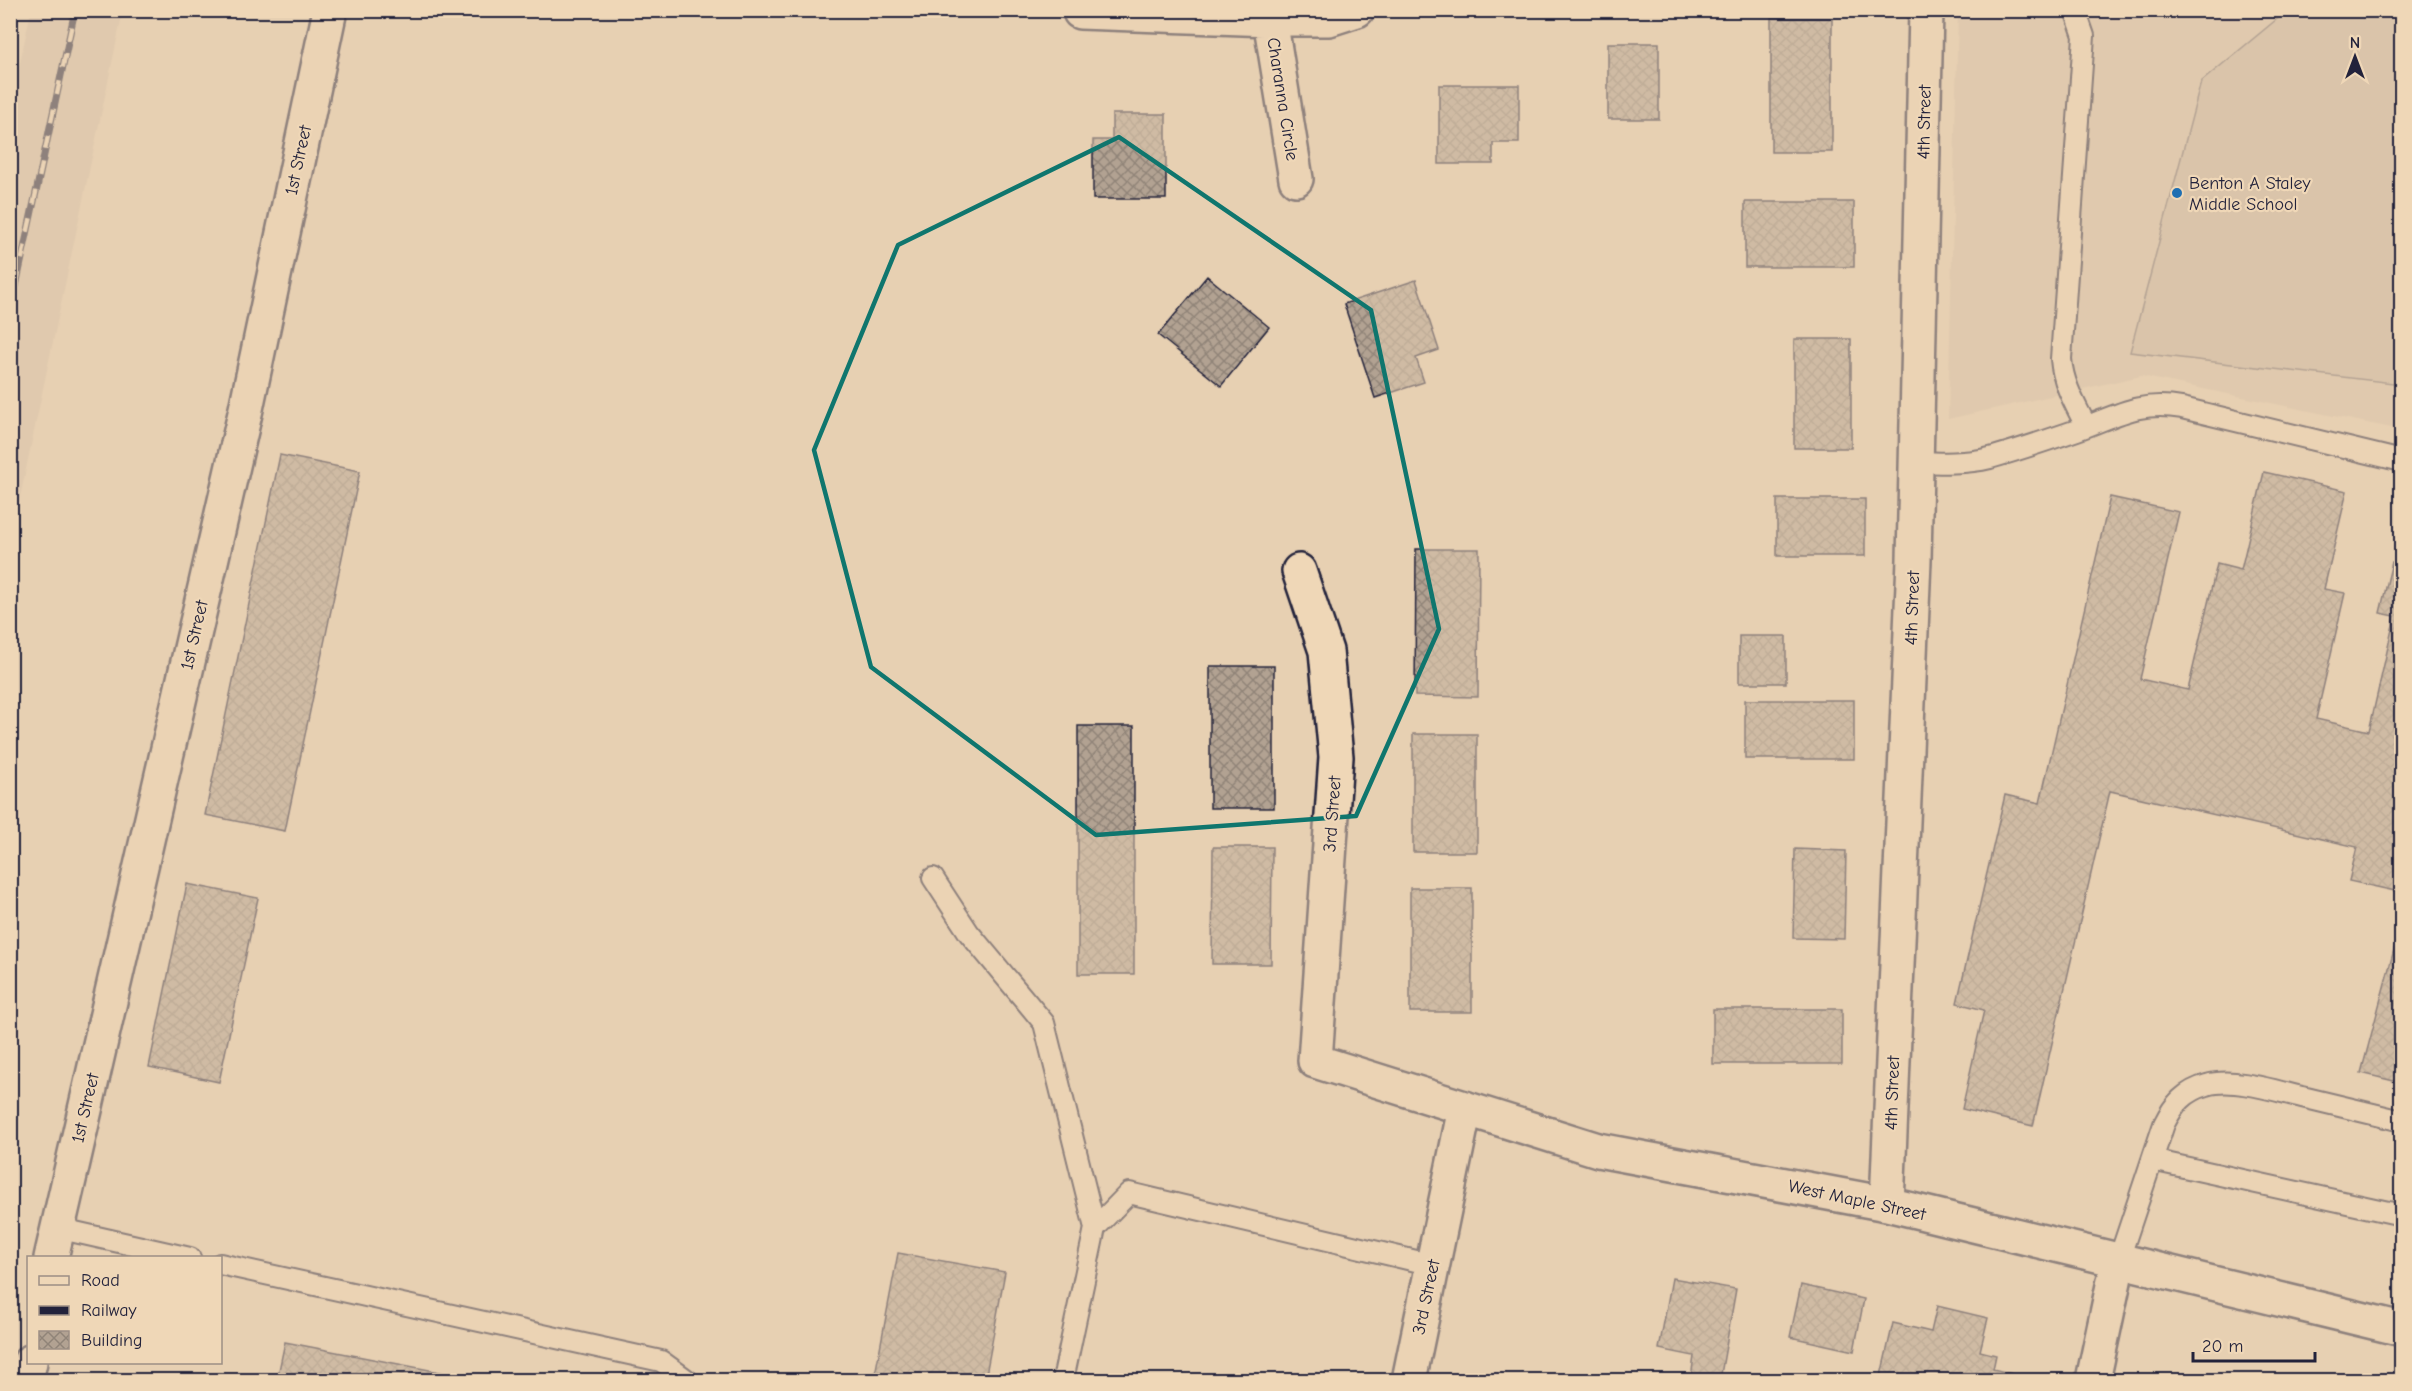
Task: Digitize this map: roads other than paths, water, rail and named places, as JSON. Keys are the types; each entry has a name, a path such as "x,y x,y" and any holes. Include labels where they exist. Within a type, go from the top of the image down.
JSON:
{"street":[{"name":"1st Street","path":"54,1243 246,409 330,10"},
{"path":"1080,12 1329,19 1357,10"},
{"name":"4th Street","path":"1887,1204 1917,462 1926,10"},
{"name":"Charanna Circle","path":"1270,19 1296,180"},
{"name":"3rd Street","path":"1299,571 1326,651 1336,757 1315,1061"},
{"name":"West Maple Street","path":"1315,1061 1598,1150 1887,1204 2118,1262 2402,1329"},
{"name":"3rd Street","path":"1409,1380 1465,1108"},
{"path":"2093,1380 2118,1262"},
{"path":"26,1380 30,1364"}],"lane":[{"path":"2075,10 2084,36 2061,359 2067,388 2086,426"},
{"path":"1917,462 1970,462 2016,450 2132,409 2163,405 2402,461"},
{"path":"933,878 969,933 1044,1023 1095,1228 1063,1380"},
{"path":"2118,1262 2173,1105 2185,1095 2207,1084 2224,1082 2262,1088 2402,1121"},
{"path":"2152,1161 2402,1215"},
{"path":"1095,1228 1129,1193 1433,1265"},
{"path":"54,1243 180,1256"},
{"path":"222,1264 661,1361 687,1380"}],"railway":[{"path":"10,314 75,10"}],"place":[{"name":"Benton A Staley Middle School","path":"2177,193"}]}
